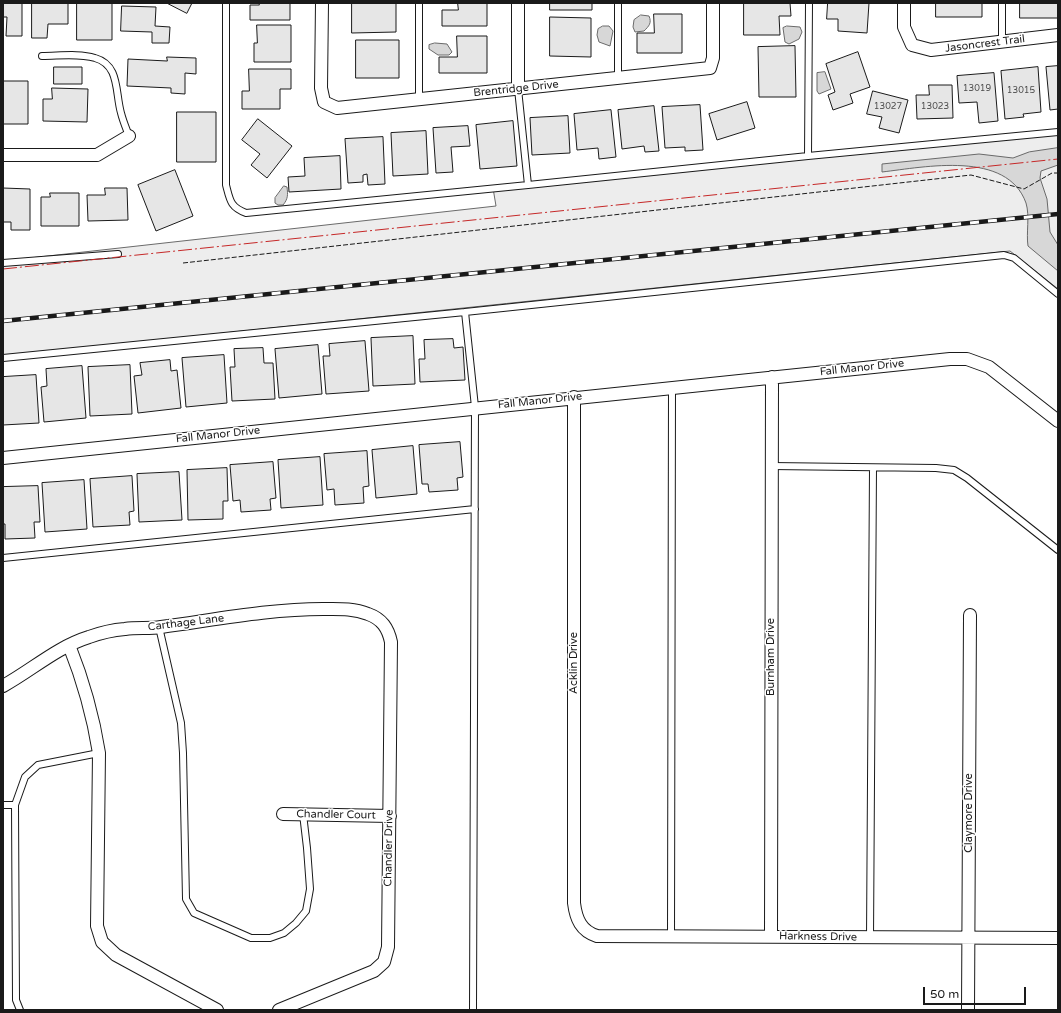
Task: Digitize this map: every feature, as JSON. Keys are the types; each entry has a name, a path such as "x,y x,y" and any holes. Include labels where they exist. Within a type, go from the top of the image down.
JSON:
{"street":[{"name":"Brentridge Drive","path":"322,3 322,88 324,102 337,108 710,68 713,58 713,3"},
{"path":"518,3 518,89"},
{"name":"Jasoncrest Trail","path":"904,3 904,27 912,45 931,50 1058,35"},
{"path":"3,156 97,155 129,136"},
{"name":"Fall Manor Drive","path":"3,458 475,407 950,359 967,359 989,367 1058,421"},
{"name":"Burnham Drive","path":"771,936 772,377"},
{"name":"Acklin Drive","path":"574,397 574,903 576,916 582,926"},
{"name":"Carthage Lane","path":"3,686 69,645 89,637 124,629 159,627 220,618 304,609 349,609 368,614 380,620"},
{"name":"Claymore Drive","path":"968,1010 970,615"},
{"name":"Chandler Drive","path":"279,1010 374,971 384,962 388,947 391,642 388,630 380,620"},
{"path":"69,645 82,679 95,729 99,753 97,926 102,942 116,955 217,1010"},
{"name":"Chandler Court","path":"283,814 390,816"},
{"name":"Harkness Drive","path":"582,926 588,933 597,936 671,935 870,938 1058,938"}],"lane":[{"path":"226,3 226,185 230,200 237,209 246,213 1058,132"},
{"path":"419,3 419,99"},
{"path":"618,3 618,79"},
{"path":"808,156 809,3"},
{"path":"1002,3 1002,42"},
{"path":"42,56 85,56 96,58 107,64 114,72 121,113 129,136"},
{"path":"518,89 528,185"},
{"path":"3,263 118,254"},
{"path":"3,358 465,312 1004,255 1014,258 1058,294"},
{"path":"465,312 475,407 473,1010"},
{"path":"671,935 672,387"},
{"path":"772,466 936,468 954,470 967,478 1058,550"},
{"path":"870,938 873,468"},
{"path":"3,558 475,509"},
{"path":"159,627 181,723 186,899 194,913 251,938 270,938 284,932 296,923 306,911 310,889 303,814"},
{"path":"20,1010 16,1000 15,805 25,777 38,765 99,753"},
{"path":"3,805 15,805"}],"shaded area":[{"path":"641,15 649,16 650,24 644,31 635,32 633,27 634,20"},
{"path":"603,26 609,26 613,31 610,46 599,42 597,35 598,29"},
{"path":"787,26 800,27 802,32 799,39 789,44 785,42 783,28"},
{"path":"435,43 447,44 452,52 449,55 438,55 429,49 429,45"},
{"path":"825,72 831,89 819,94 817,91 817,73"},
{"path":"1058,131 1058,289 1010,251 3,356 3,261 496,206 493,188"},
{"path":"1058,148 1058,165 1041,171 1040,178 1047,199 1050,232 1058,245 1058,271 1028,246 1028,213 1026,203 1016,186 1002,175 983,169 963,166 920,167 882,172 882,164 979,154 1013,158 1029,152"},
{"path":"284,186 287,187 287,199 283,205 278,205 275,203 275,198"}],"building":[{"path":"3,3 22,3 22,36 6,36 7,17 3,17"},
{"path":"32,3 68,3 68,24 48,24 47,38 32,38"},
{"path":"77,3 112,3 112,40 77,40"},
{"path":"167,3 192,3 187,13"},
{"path":"259,3 290,3 290,20 250,20 250,5 259,5"},
{"path":"352,3 396,3 396,32 352,33"},
{"path":"458,3 487,3 487,26 442,26 442,10 458,10"},
{"path":"550,3 592,3 592,10 550,10"},
{"path":"744,3 790,3 791,16 779,16 780,35 744,35"},
{"path":"828,3 869,3 867,33 838,31 838,19 827,19"},
{"path":"936,3 982,3 982,17 936,17"},
{"path":"1020,3 1058,3 1058,18 1020,18"},
{"path":"122,6 156,7 155,26 170,27 169,43 152,43 152,32 121,31"},
{"path":"654,14 682,14 682,53 637,53 637,33 654,33"},
{"path":"550,17 591,18 591,57 550,56"},
{"path":"257,25 291,25 291,62 254,62 254,43 257,43"},
{"path":"457,36 487,36 487,73 439,73 439,57 457,57"},
{"path":"356,40 399,40 399,78 356,78"},
{"path":"795,46 796,97 759,97 758,47"},
{"path":"858,52 870,87 850,94 853,103 833,110 828,95 835,92 826,64"},
{"path":"167,57 196,58 196,74 185,73 185,94 171,93 171,88 127,86 128,59 167,61"},
{"path":"1058,66 1058,109 1050,110 1046,67"},
{"path":"54,67 82,67 82,84 54,84"},
{"path":"1038,67 1041,112 1023,114 1024,117 1005,119 1001,71"},
{"path":"249,69 291,69 291,89 280,89 280,109 242,109 242,91 249,91"},
{"path":"994,73 998,121 979,123 977,102 959,103 957,76"},
{"path":"3,81 28,81 28,124 3,124"},
{"path":"929,85 952,85 953,118 917,119 916,95 929,95"},
{"path":"52,88 88,89 87,122 43,121 43,99 52,99"},
{"path":"873,91 908,100 899,133 879,128 882,117 867,114"},
{"path":"747,102 755,128 717,140 709,114"},
{"path":"700,105 703,150 685,151 685,147 665,148 662,107"},
{"path":"654,106 659,151 645,152 644,146 622,149 618,110"},
{"path":"611,110 616,157 599,159 598,148 577,150 574,114"},
{"path":"177,112 216,112 216,162 177,162"},
{"path":"568,116 570,153 532,155 530,118"},
{"path":"258,119 292,146 267,178 251,165 260,154 242,140"},
{"path":"513,121 517,166 480,169 476,125"},
{"path":"468,126 470,146 451,147 453,172 436,173 433,128"},
{"path":"426,131 428,174 393,176 391,133"},
{"path":"383,137 385,184 368,185 367,174 363,175 363,182 348,183 345,139"},
{"path":"340,156 341,189 289,192 288,177 305,176 304,158"},
{"path":"175,170 193,216 156,231 138,185"},
{"path":"3,188 30,189 30,230 11,230 11,222 3,222"},
{"path":"105,188 127,188 128,220 88,221 87,195 105,195"},
{"path":"50,193 79,193 79,226 41,226 41,197 50,197"},
{"path":"413,336 415,384 373,386 371,338"},
{"path":"453,339 454,348 463,347 465,380 420,382 419,359 425,359 424,340"},
{"path":"365,341 369,391 326,394 323,356 330,356 329,344"},
{"path":"318,345 322,394 279,398 275,349"},
{"path":"263,348 264,363 273,363 275,399 232,401 230,367 235,367 234,349"},
{"path":"224,355 227,403 186,407 182,358"},
{"path":"170,360 171,371 177,370 181,408 138,413 134,376 142,375 140,363"},
{"path":"130,365 132,414 90,416 88,367"},
{"path":"82,366 86,418 44,422 41,387 47,386 46,369"},
{"path":"36,375 39,423 3,425 3,377"},
{"path":"460,442 463,477 457,478 458,490 429,492 428,484 422,484 419,445"},
{"path":"413,446 417,494 376,498 372,450"},
{"path":"367,451 369,486 363,487 364,503 335,505 334,489 327,490 324,454"},
{"path":"320,457 323,505 281,508 278,460"},
{"path":"273,462 276,498 270,499 271,510 241,512 240,500 233,501 230,465"},
{"path":"227,468 228,501 223,501 223,519 188,520 187,470"},
{"path":"179,472 182,520 139,522 137,474"},
{"path":"132,476 134,511 129,512 130,525 93,527 90,479"},
{"path":"84,480 87,529 45,532 42,483"},
{"path":"38,486 40,522 34,522 35,538 5,539 5,524 3,524 3,487"}],"railway":[{"path":"3,321 1058,214"}],"fence":[{"path":"183,263 971,175 1024,189 1052,173 1058,173"}],"power":[{"path":"3,269 1058,159"}]}
